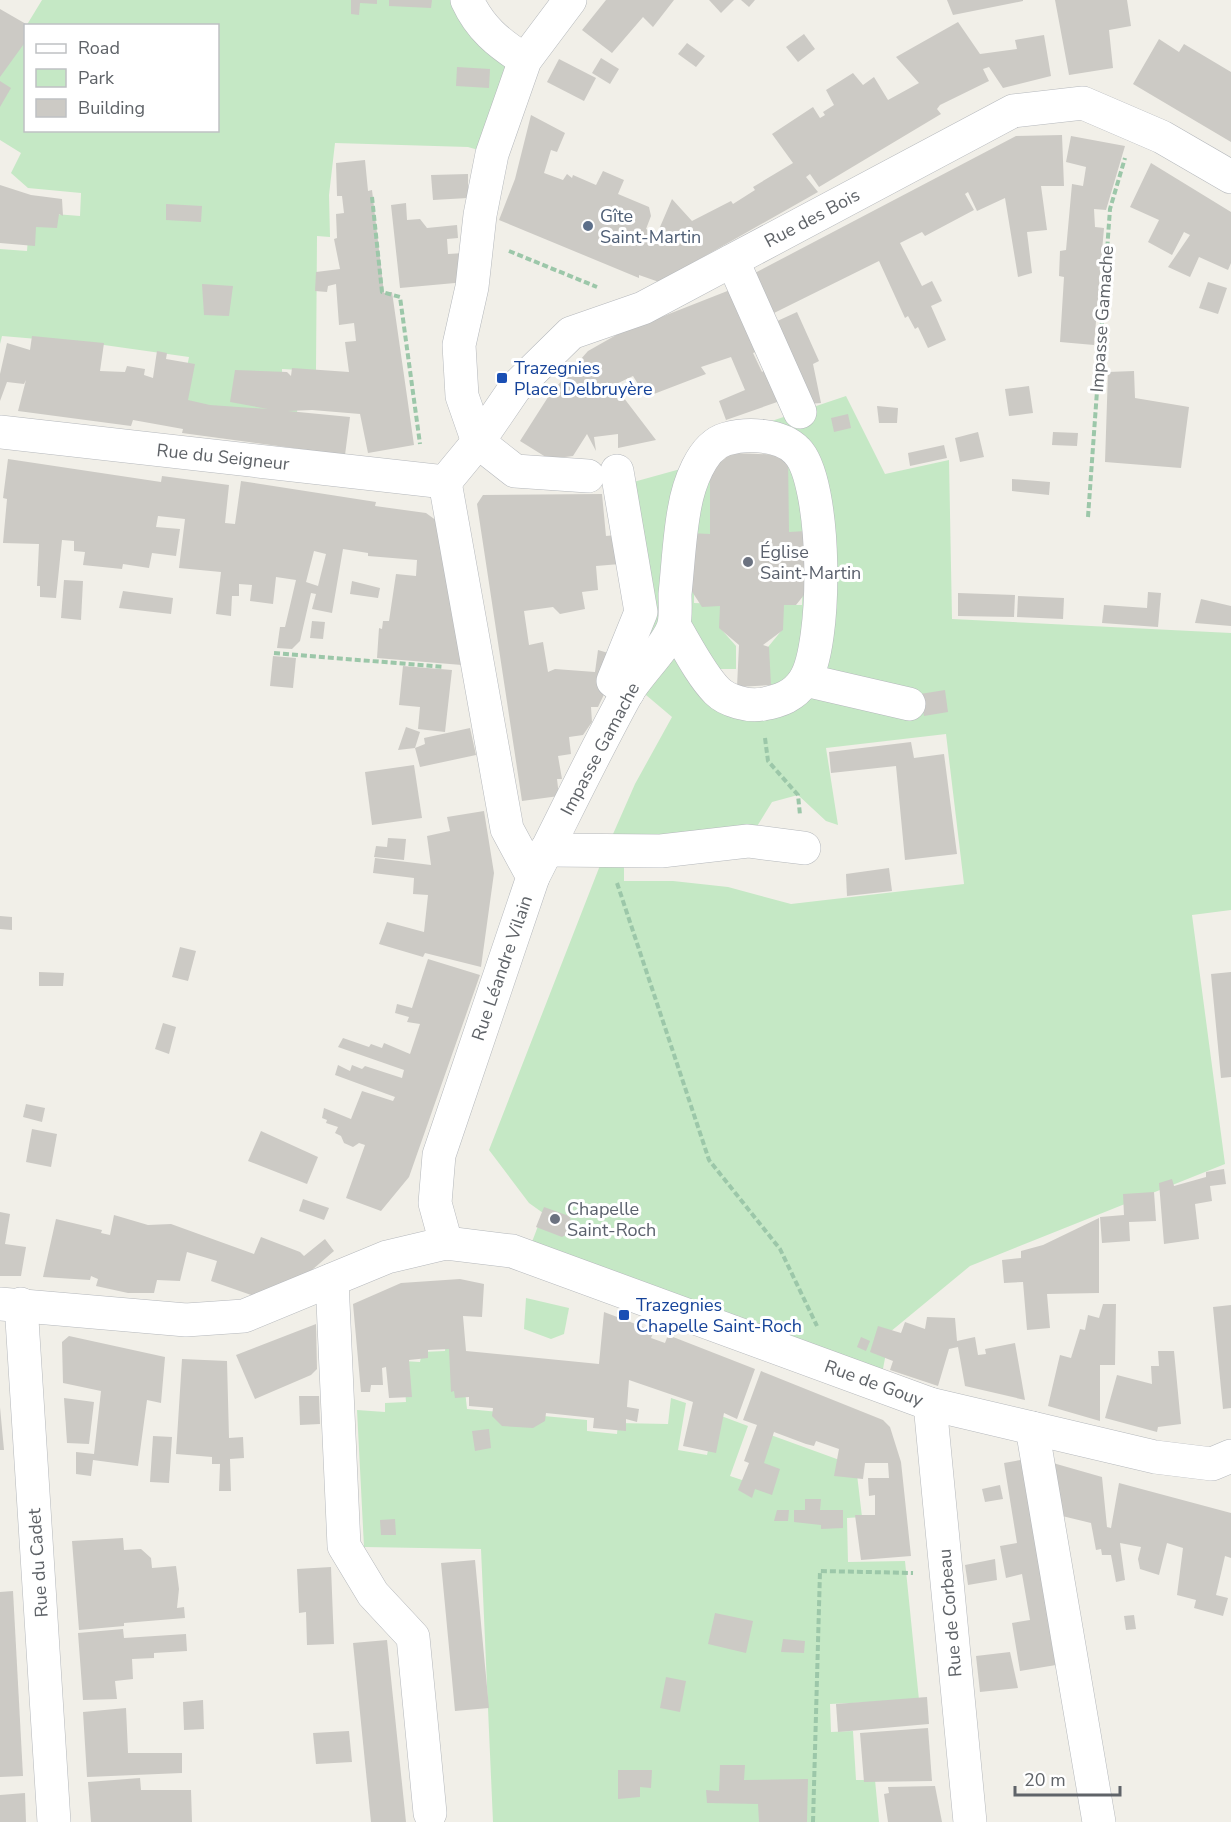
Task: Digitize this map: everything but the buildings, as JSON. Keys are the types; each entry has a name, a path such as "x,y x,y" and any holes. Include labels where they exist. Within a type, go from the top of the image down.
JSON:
{"street":[{"path":"467,0 476,21 499,44 525,60"},
{"path":"570,0 525,60 492,154 472,287 459,337 462,396 478,442 515,471 603,473 641,612 613,681 630,688"},
{"name":"Rue des Bois","path":"445,482 478,442 515,388 571,333 643,308 1013,111 1083,103 1162,137 1231,177"},
{"path":"730,262 739,274 800,412"},
{"name":"Rue du Seigneur","path":"0,432 445,482"},
{"name":"Impasse Gamache","path":"540,864 630,688 674,625 684,507 704,454 715,442 736,436 760,436 779,441 796,450 808,469 816,506 821,594 815,651 805,680"},
{"name":"Rue Léandre Vilain","path":"445,482 507,829 540,864 439,1155 435,1203 446,1243"},
{"path":"674,625 718,692 739,703 759,705 787,698 805,680 909,704"},
{"path":"540,864 606,850 661,851 748,841 804,848"},
{"path":"11,1304 186,1320 244,1316 387,1257 446,1243"},
{"name":"Rue de Gouy","path":"446,1243 527,1255 930,1404 1155,1457 1225,1464"},
{"path":"332,1280 344,1546 373,1594 413,1637 430,1813"},
{"name":"Rue du Cadet","path":"11,1304 54,1822"},
{"name":"Rue de Corbeau","path":"930,1404 970,1822"},
{"path":"1032,1428 1099,1822"}],"path":[{"name":"Impasse Gamache","path":"1088,518 1110,209 1135,125"},
{"path":"372,197 382,292 400,297 420,449 445,482"},
{"path":"477,242 520,254 643,308"},
{"path":"274,653 478,670"},
{"path":"759,705 768,761 798,795 804,848"},
{"path":"606,850 709,1160 780,1249 838,1370"},
{"path":"813,1822 820,1571 946,1574"}],"green space":[{"path":"42,0 467,0 525,60 492,154 468,147 335,143 329,195 330,237 317,236 316,371 282,369 282,376 298,389 297,414 180,403 189,357 97,344 2,336 0,344 0,249 27,251 30,212 80,216 81,193 28,188 11,173 21,153 0,140 0,69 24,29 24,132 219,132 219,24 27,24"},
{"path":"846,396 885,474 949,460 952,619 1231,633 1231,910 1192,915 1225,1164 970,1266 890,1332 882,1374 527,1255 543,1213 529,1203 489,1150 606,850 635,784 672,717 633,684 641,612 619,486 713,460 712,535 695,535 694,603 721,604 721,629 736,646 736,669 703,669 718,692 786,697 768,685 768,647 782,630 783,605 802,605 804,537 784,536 785,461 757,426","holes":["946,734 964,884 791,904 728,887 673,881 624,881 624,864 748,841 772,802 798,795 826,821 838,825 826,748"]},
{"path":"526,1298 569,1308 564,1334 551,1339 524,1329"},
{"path":"446,1337 461,1354 467,1409 587,1420 587,1431 617,1434 618,1423 668,1424 671,1398 686,1403 678,1450 707,1455 716,1414 748,1426 730,1476 751,1483 768,1434 856,1466 862,1517 847,1518 848,1562 905,1561 919,1700 830,1704 831,1732 853,1731 856,1780 875,1780 879,1822 493,1822 481,1549 364,1547 357,1410 385,1412 385,1403 406,1402 403,1361 420,1362 422,1352 445,1351"}],"place":[{"name":"Gîte Saint-Martin","path":"588,226"},
{"name":"Trazegnies Place Delbruyère","path":"502,378"},
{"name":"Église Saint-Martin","path":"748,562"},
{"name":"Chapelle Saint-Roch","path":"555,1219"},
{"name":"Trazegnies Chapelle Saint-Roch","path":"624,1315"}]}
